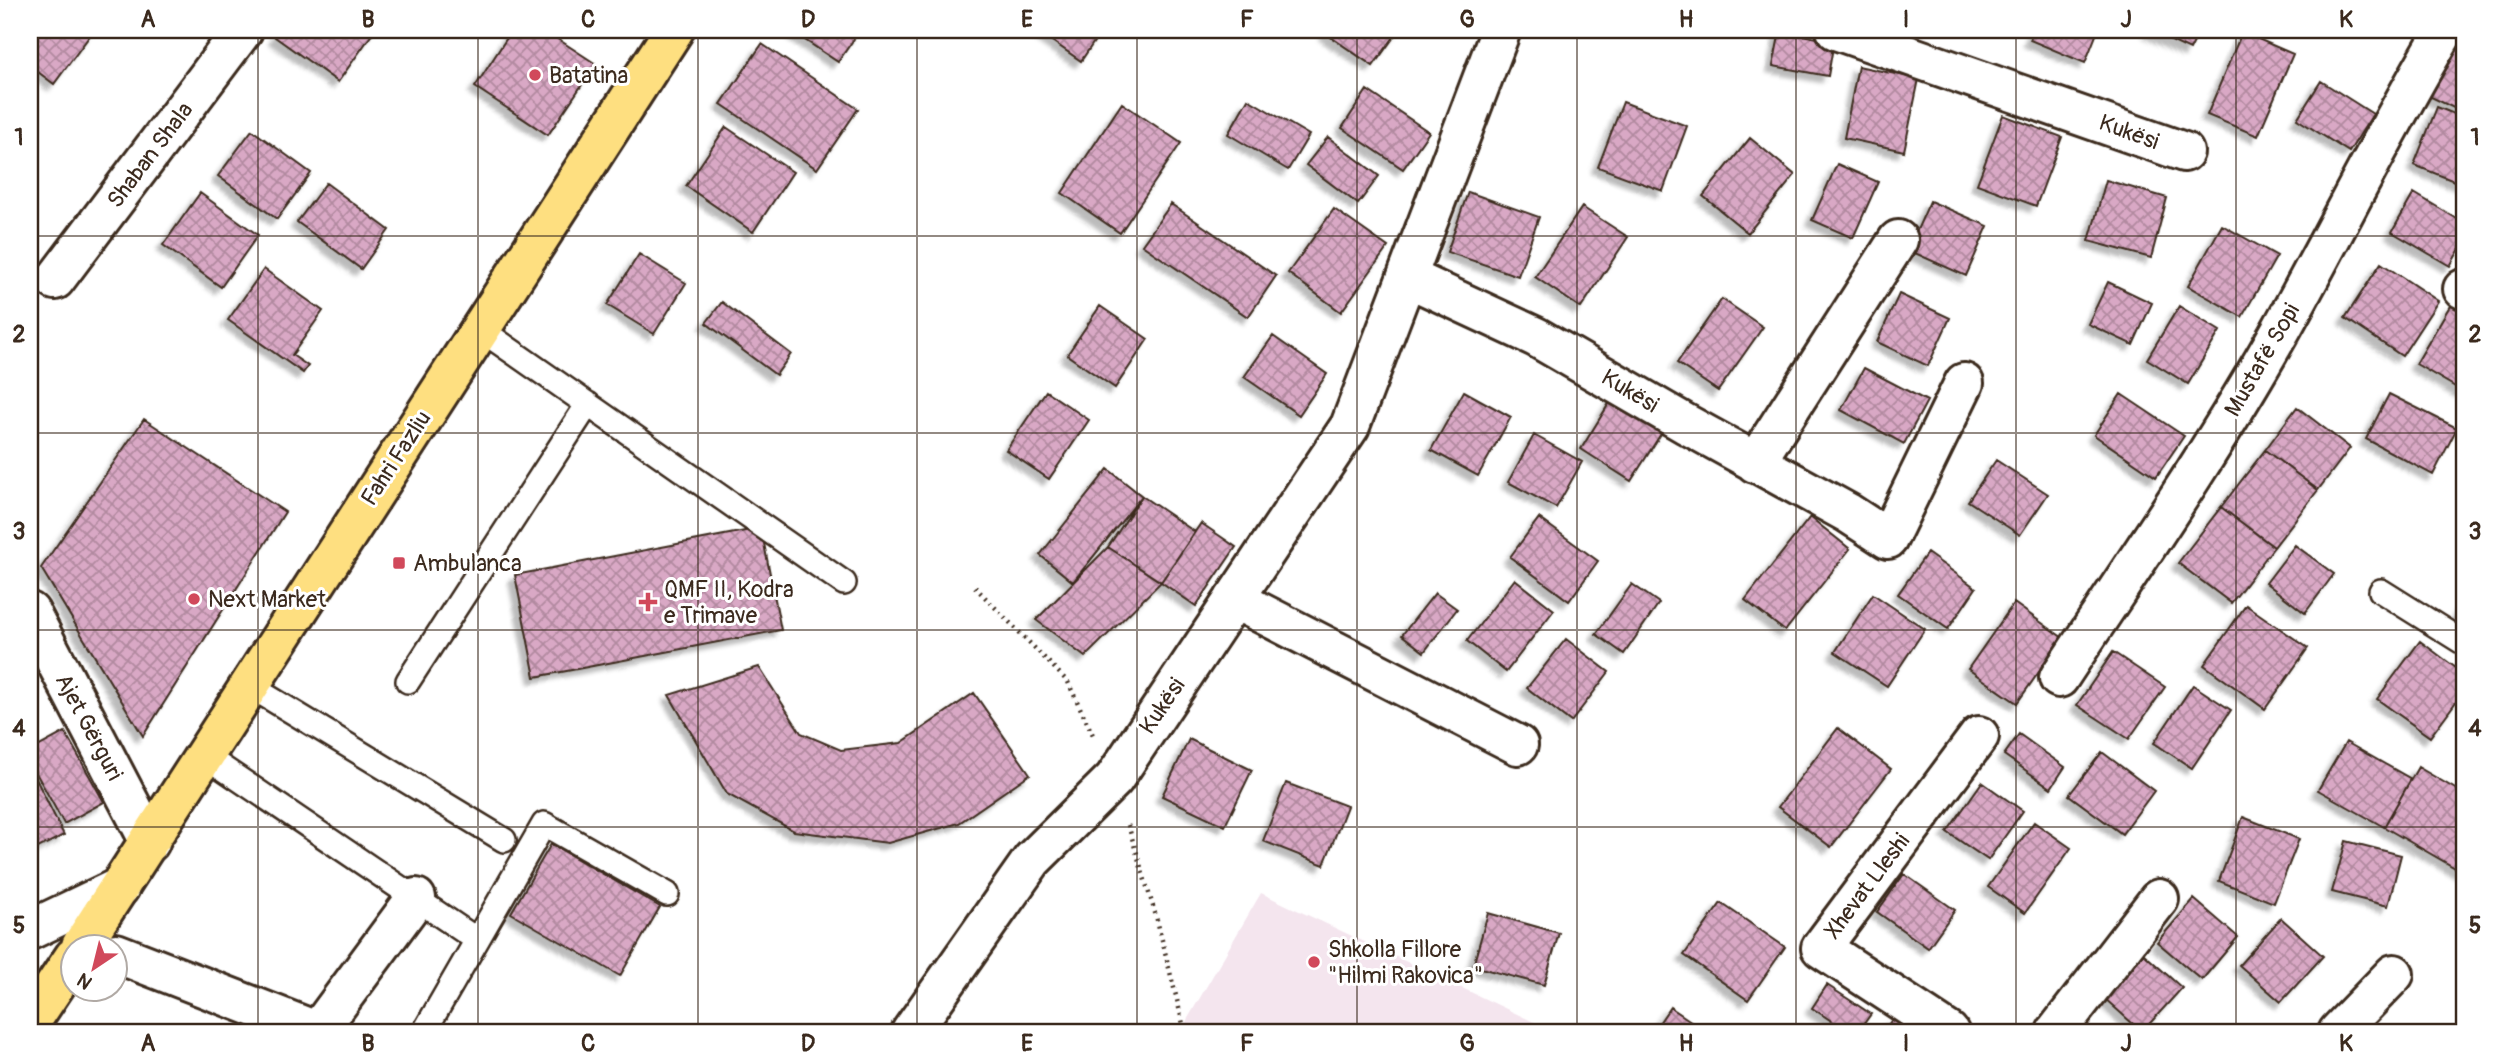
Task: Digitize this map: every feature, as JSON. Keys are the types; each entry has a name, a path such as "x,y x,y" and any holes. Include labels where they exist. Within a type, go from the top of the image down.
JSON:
{"main road":[{"name":"Fahri Fazliu","path":"91,932 674,30"},
{"path":"30,1023 60,978"}],"street":[{"name":"Shaban Shala","path":"55,280 243,30"},
{"name":"Kukësi","path":"911,1032 1032,860 1114,779 1350,426 1501,30"},
{"name":"Kukësi","path":"1836,30 2184,152"},
{"name":"Mustafë Sopi","path":"2059,678 2209,452 2281,329 2445,30"},
{"path":"1755,463 1898,240"},
{"name":"Kukësi","path":"1407,277 1536,337 1755,463 1848,513 1888,539 1964,383"},
{"path":"1234,598 1518,745"},
{"name":"Ajet Gërguri","path":"30,612 150,842"},
{"name":"Xhevat Lleshi","path":"1949,1032 1821,948 1979,736"},
{"path":"30,930 120,887"},
{"path":"130,959 317,1032 416,898"},
{"path":"2056,1032 2159,899"},
{"path":"2338,1032 2394,974"}],"lane":[{"path":"480,329 844,583"},
{"path":"408,681 588,404"},
{"path":"2381,591 2464,643"},
{"path":"250,686 504,841"},
{"path":"205,756 477,940"},
{"path":"424,1032 544,824 667,894"}],"shaded area":[{"name":"Shkolla Fillore \"Hilmi Rakovica\"","path":"1261,893 1555,1032 1180,1032"}],"building":[{"path":"30,30 94,30 54,84 30,66"},
{"path":"280,30 375,30 338,82 275,37"},
{"name":"Batatina","path":"512,30 544,30 596,64 548,135 475,87"},
{"path":"790,30 860,30 838,62"},
{"path":"1036,30 1102,30 1081,61"},
{"path":"1328,30 1399,30 1373,66 1325,33"},
{"path":"2034,30 2098,30 2085,63 2030,40"},
{"path":"2148,30 2200,30 2190,50"},
{"path":"1780,31 1834,41 1828,76 1773,66"},
{"path":"2242,32 2293,54 2258,136 2207,115"},
{"path":"762,44 858,109 817,169 721,104"},
{"path":"2451,44 2464,50 2464,113 2427,95"},
{"path":"1858,66 1919,79 1904,151 1844,138"},
{"path":"2321,81 2373,114 2349,152 2297,119"},
{"path":"1367,90 1429,132 1403,169 1342,128"},
{"path":"1248,99 1309,135 1288,170 1228,134"},
{"path":"1623,102 1687,126 1663,191 1598,167"},
{"path":"1122,103 1181,143 1120,233 1062,193"},
{"path":"2437,107 2464,118 2464,185 2414,165"},
{"path":"2003,115 2062,137 2036,206 1977,184"},
{"path":"726,127 793,172 753,232 686,186"},
{"path":"252,130 311,173 277,219 218,176"},
{"path":"1328,137 1379,176 1358,204 1306,165"},
{"path":"1750,138 1795,175 1748,233 1703,196"},
{"path":"1837,164 1878,182 1853,238 1812,220"},
{"path":"2106,180 2167,198 2151,258 2089,241"},
{"path":"326,183 389,230 361,269 297,222"},
{"path":"1468,192 1539,217 1518,276 1447,252"},
{"path":"200,193 258,235 221,287 163,245"},
{"path":"2414,193 2464,223 2464,242 2450,266 2392,232"},
{"path":"1930,201 1988,226 1966,276 1908,250"},
{"path":"1171,204 1276,276 1248,317 1142,245"},
{"path":"1582,207 1628,237 1581,308 1535,277"},
{"path":"1334,209 1388,247 1341,312 1288,273"},
{"path":"2222,225 2277,256 2242,317 2188,286"},
{"path":"639,254 686,283 654,334 607,305"},
{"path":"2381,263 2438,301 2402,356 2345,318"},
{"path":"264,269 323,311 292,355 308,366 303,373 228,320"},
{"path":"2108,282 2152,303 2133,345 2088,324"},
{"path":"1899,294 1950,318 1928,366 1877,342"},
{"path":"1722,299 1763,327 1718,391 1677,363"},
{"path":"722,302 791,354 776,375 706,323"},
{"path":"2451,304 2464,312 2464,392 2416,364"},
{"path":"1100,306 1148,339 1115,388 1067,355"},
{"path":"2179,306 2220,331 2188,384 2147,359"},
{"path":"1273,336 1327,374 1299,415 1244,377"},
{"path":"1864,368 1927,401 1904,444 1841,410"},
{"path":"1046,391 1089,420 1049,479 1006,450"},
{"path":"1464,391 1511,417 1478,476 1431,450"},
{"path":"2121,394 2184,436 2156,477 2094,435"},
{"path":"2389,394 2457,428 2433,475 2366,439"},
{"path":"1613,397 1664,429 1631,481 1581,449"},
{"path":"2297,407 2350,448 2318,490 2265,450"},
{"path":"144,419 285,512 143,736 41,568"},
{"path":"1534,435 1582,462 1556,508 1508,482"},
{"path":"2265,450 2318,490 2274,547 2221,507"},
{"path":"1996,460 2048,494 2020,535 1968,501"},
{"path":"1108,469 1142,496 1073,582 1040,555"},
{"path":"1142,496 1195,532 1161,582 1108,547"},
{"path":"2221,507 2274,547 2231,603 2178,563"},
{"path":"1810,517 1850,549 1785,631 1745,600"},
{"path":"1539,518 1598,561 1569,601 1510,557"},
{"path":"1201,523 1236,547 1196,606 1161,582"},
{"name":"QMF II, Kodra e Trimave","path":"761,528 781,630 535,677 515,575"},
{"path":"2295,545 2334,574 2305,613 2266,583"},
{"path":"1108,547 1161,582 1085,657 1036,620"},
{"path":"1927,553 1976,588 1948,629 1898,594"},
{"path":"1515,579 1554,610 1506,672 1467,641"},
{"path":"1632,584 1659,603 1624,654 1596,634"},
{"path":"1435,593 1457,609 1424,652 1402,635"},
{"path":"1873,594 1925,629 1887,686 1835,652"},
{"path":"2464,602 2464,619 2457,615"},
{"path":"2014,603 2063,638 2017,703 1968,669"},
{"path":"2246,605 2308,648 2265,709 2204,665"},
{"path":"1566,639 1609,672 1571,722 1527,688"},
{"path":"2420,641 2464,674 2464,691 2430,737 2377,699"},
{"path":"2113,652 2165,687 2129,739 2077,705"},
{"path":"759,667 801,733 841,750 901,743 974,693 1030,774 959,823 888,843 794,831 727,794 669,695"},
{"path":"2193,685 2231,710 2192,768 2154,743"},
{"path":"1838,728 1891,769 1831,847 1778,807"},
{"path":"65,732 104,802 64,824 30,762 30,751"},
{"path":"2019,734 2065,767 2051,788 2004,755"},
{"path":"1189,739 1252,770 1225,826 1162,796"},
{"path":"2346,742 2411,779 2384,827 2318,790"},
{"path":"2102,752 2154,791 2122,834 2069,795"},
{"path":"30,767 64,835 30,852"},
{"path":"2418,767 2464,794 2464,873 2384,827"},
{"path":"1982,782 2023,811 1988,860 1947,832"},
{"path":"1286,783 1347,806 1324,865 1263,841"},
{"path":"2243,817 2299,839 2274,903 2219,881"},
{"path":"2034,822 2071,848 2025,913 1988,887"},
{"path":"2346,841 2401,855 2388,906 2332,892"},
{"path":"551,844 660,907 620,976 511,913"},
{"path":"1904,874 1955,910 1928,948 1877,912"},
{"path":"2194,899 2238,937 2202,980 2157,942"},
{"path":"1721,903 1785,947 1748,1000 1684,955"},
{"path":"1488,913 1559,933 1544,985 1473,966"},
{"path":"2281,918 2323,956 2281,1002 2239,965"},
{"path":"2144,954 2182,988 2142,1032 2104,998"},
{"path":"1827,985 1871,1014 1858,1032 1848,1032 1812,1008"},
{"path":"1670,1007 1707,1032 1653,1032"},
{"path":"1893,1018 1912,1032 1883,1032"}],"place":[{"name":"Batatina","path":"535,75"},
{"name":"Ambulanca","path":"399,563"},
{"name":"Next Market","path":"194,599"},
{"name":"QMF II, Kodra e Trimave","path":"648,602"},
{"name":"Shkolla Fillore \"Hilmi Rakovica\"","path":"1314,962"}]}
